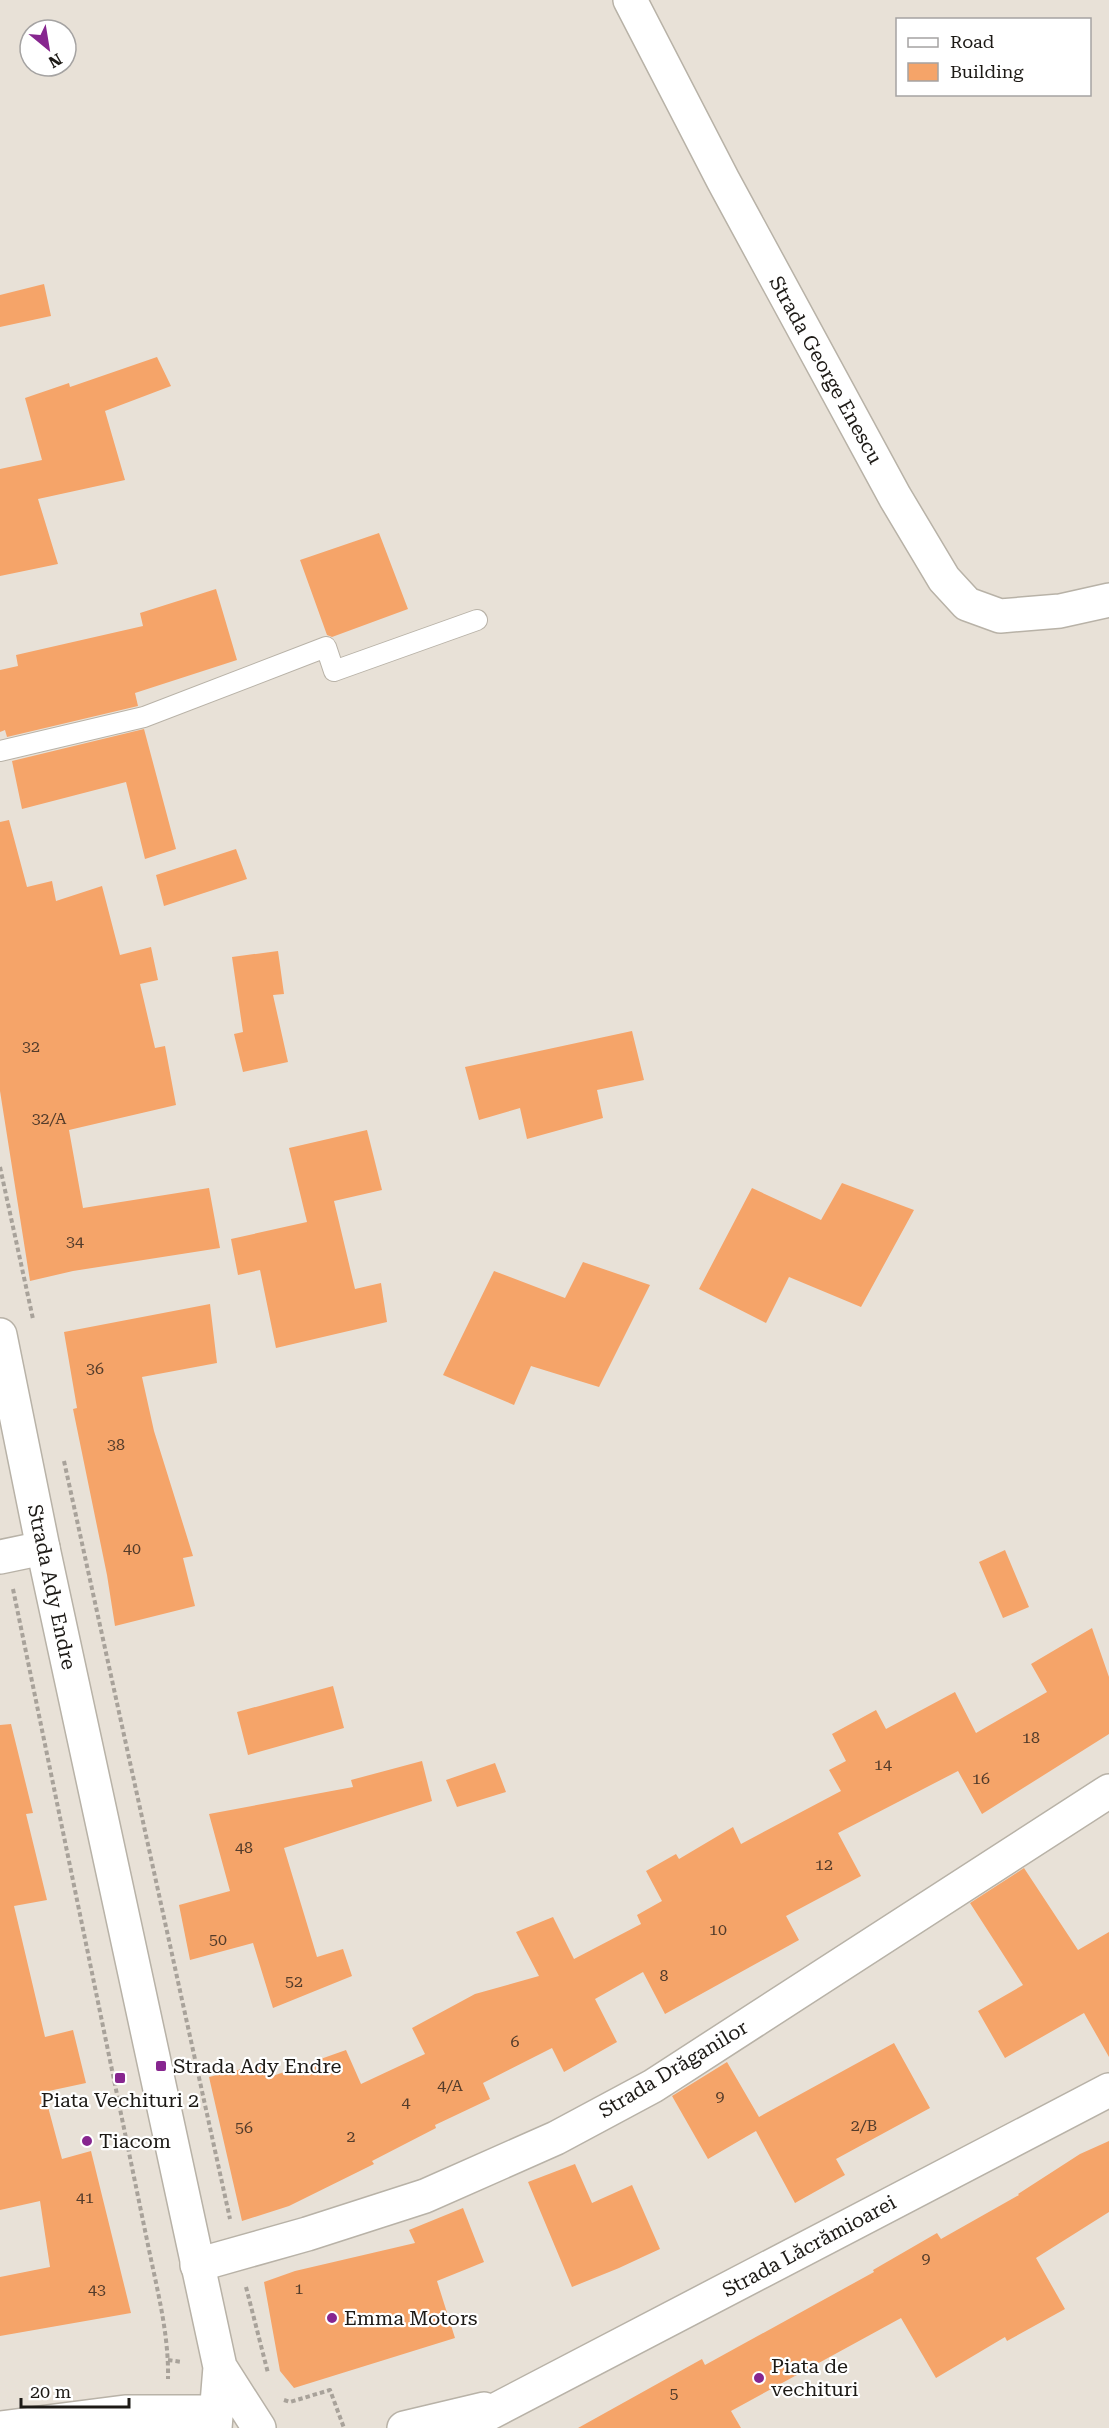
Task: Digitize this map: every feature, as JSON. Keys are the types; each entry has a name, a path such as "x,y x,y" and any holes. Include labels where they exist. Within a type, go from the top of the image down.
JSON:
{"street":[{"name":"Strada George Enescu","path":"630,0 723,180 895,497 944,579 967,604 1000,616 1060,611 1109,600"},
{"name":"Strada Ady Endre","path":"0,1335 43,1548 220,2367 216,2420"},
{"path":"3,1556 43,1548"},
{"name":"Strada Drăganilor","path":"198,2265 425,2196 556,2138 652,2086 1109,1791"},
{"name":"Strada Lăcrămioarei","path":"461,2428 1109,2090"},
{"name":"Strada Ady Endre","path":"220,2367 259,2428"},
{"name":"Strada Lăcrămioarei","path":"404,2428 510,2403"},
{"path":"2,2428 125,2412 168,2413 216,2420"}],"lane":[{"path":"0,751 144,717 326,647 334,671 477,620"}],"path":[{"path":"0,1167 36,1330"},
{"path":"64,1458 238,2254 268,2373"},
{"path":"3,1556 162,2319 168,2360 168,2413"},
{"path":"282,2399 290,2402 330,2390 344,2428"}],"building":[{"path":"44,284 51,316 0,327 0,295"},
{"path":"157,357 171,386 105,411 125,480 38,499 58,564 0,576 0,469 42,460 25,398 69,383 70,387"},
{"path":"379,533 408,609 332,637 327,635 300,560"},
{"path":"216,589 237,660 135,693 138,706 7,737 5,730 0,732 0,670 18,666 16,655 143,626 140,613"},
{"path":"144,729 176,849 145,859 126,782 22,809 12,761"},
{"path":"9,820 27,887 52,881 56,901 102,886 120,955 151,947 158,980 140,984 155,1048 165,1046 176,1105 69,1130 83,1208 209,1188 220,1248 73,1271 30,1281 0,1091 0,822"},
{"path":"236,849 247,879 164,906 156,875"},
{"path":"278,951 284,994 273,995 288,1062 243,1072 234,1034 243,1032 232,957"},
{"path":"632,1031 644,1080 597,1090 603,1118 527,1139 520,1108 479,1120 465,1067"},
{"path":"367,1130 382,1190 334,1201 355,1289 381,1283 387,1322 276,1348 260,1270 238,1275 231,1239 307,1222 289,1148"},
{"path":"842,1183 914,1210 861,1307 789,1277 766,1323 699,1289 752,1188 821,1220"},
{"path":"583,1262 650,1285 599,1387 531,1366 514,1405 443,1375 494,1271 565,1298"},
{"path":"210,1304 217,1363 142,1377 154,1431 193,1556 183,1558 195,1606 115,1626 107,1575 73,1409 77,1408 64,1332"},
{"path":"1005,1550 1029,1607 1003,1618 979,1562"},
{"path":"1092,1628 1109,1677 1109,1734 982,1814 958,1771 838,1833 861,1876 786,1916 799,1940 665,2014 643,1972 595,1999 617,2042 564,2072 552,2048 483,2083 490,2099 435,2125 436,2128 372,2161 374,2164 289,2206 242,2221 209,2077 262,2064 267,2078 346,2050 361,2084 425,2054 412,2028 475,1994 539,1976 516,1932 553,1917 574,1959 641,1924 637,1915 662,1901 646,1871 676,1854 679,1859 733,1827 741,1844 841,1791 829,1770 846,1761 832,1734 876,1710 886,1729 955,1692 976,1733 1047,1692 1031,1664"},
{"path":"333,1686 344,1728 248,1755 237,1712"},
{"path":"11,1724 33,1813 26,1814 47,1900 14,1906 45,2037 73,2030 86,2083 44,2092 62,2159 91,2151 131,2313 0,2336 0,2277 50,2267 40,2201 0,2210 0,1725"},
{"path":"422,1761 432,1801 284,1848 317,1957 343,1949 352,1976 273,2008 253,1943 190,1960 179,1905 230,1891 209,1814 353,1787 351,1780"},
{"path":"495,1763 506,1792 457,1807 446,1780"},
{"path":"1024,1868 1078,1950 1109,1932 1109,2057 1084,2013 1005,2058 978,2011 1023,1985 970,1903"},
{"path":"894,2043 930,2108 836,2159 845,2175 795,2203 756,2131 708,2159 672,2096 727,2062 759,2117"},
{"path":"1109,2141 1109,2212 1036,2258 1065,2309 1007,2341 1005,2337 936,2378 901,2318 731,2411 741,2428 578,2428 702,2359 705,2365 874,2272 873,2270 937,2233 941,2239 1019,2195 1080,2154"},
{"path":"575,2164 592,2203 632,2185 660,2249 572,2287 528,2182"},
{"name":"Emma Motors","path":"463,2208 484,2262 437,2281 455,2338 294,2388 280,2371 264,2282 295,2271 415,2243 409,2230"}],"place":[{"name":"Strada Ady Endre","path":"161,2066"},
{"name":"Piata Vechituri 2","path":"120,2078"},
{"name":"Tiacom","path":"87,2141"},
{"name":"Emma Motors","path":"332,2318"},
{"name":"Piata de vechituri","path":"759,2378"}]}
